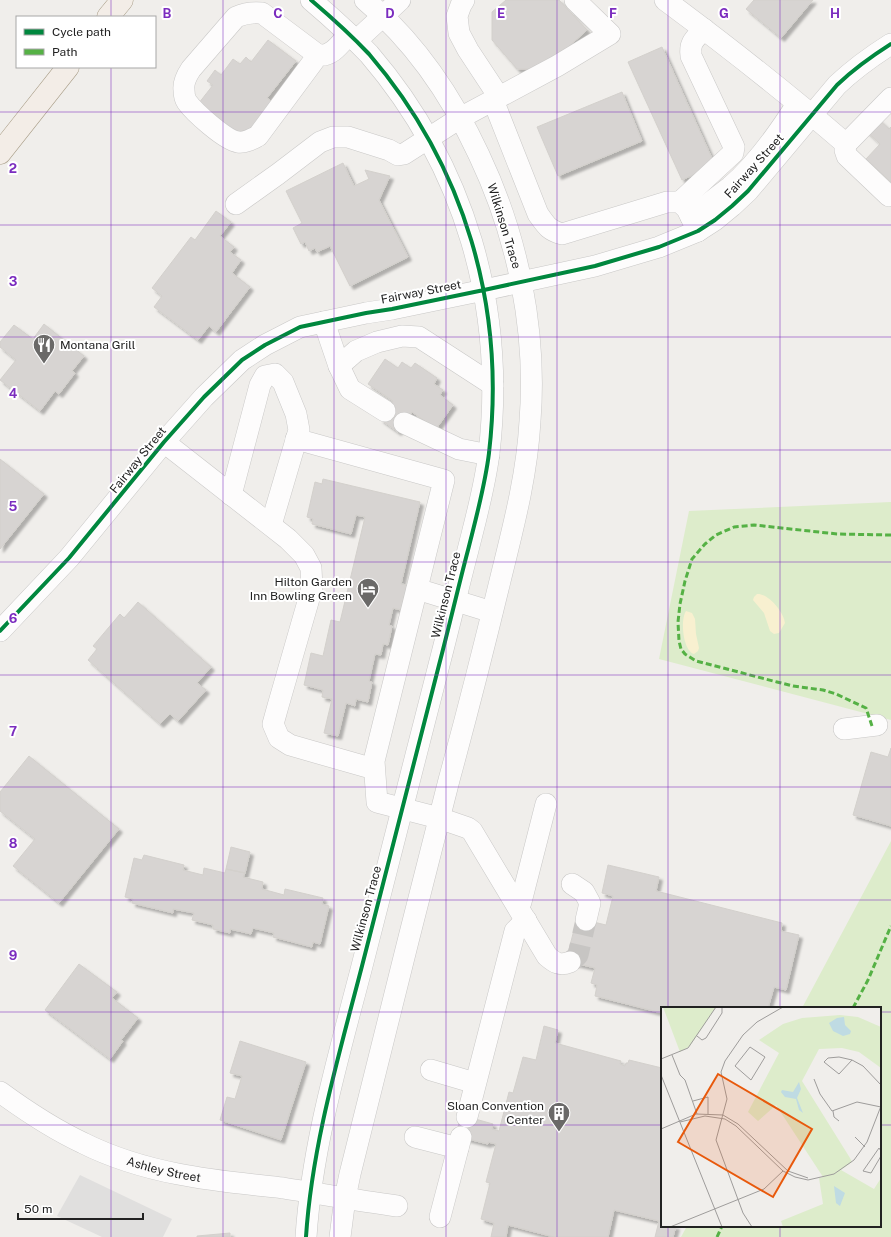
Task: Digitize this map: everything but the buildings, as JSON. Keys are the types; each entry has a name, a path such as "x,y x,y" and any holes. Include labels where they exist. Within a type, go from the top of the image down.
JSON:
{"main road":[{"path":"109,16 122,0"},
{"path":"0,153 67,68"}],"street":[{"name":"Wilkinson Trace","path":"306,1237 310,1193 321,1133 339,1052 477,512 485,478 493,413 493,385 489,323 484,290 475,250 461,208 428,138 399,93 353,38 311,0"},
{"name":"Wilkinson Trace","path":"340,1237 345,1198 354,1158 517,510 523,481 530,420 531,358 528,326 521,282 509,232 499,201 487,172 460,118 426,67 383,16 365,0"},
{"path":"318,55 258,136 250,141 238,142 228,138 195,112 186,100 184,89 186,78 190,69 236,17 252,12 262,13 318,55 323,56 330,54 353,38 383,16 400,0"},
{"path":"464,0 457,16 459,33 496,99 538,214 546,227 553,232 562,234 667,202 689,216 733,153 734,147 729,134 690,56 689,48 692,42 704,29"},
{"path":"236,204 320,142 332,137 348,137 389,150 398,155 404,154 460,118 557,66 610,34 574,0"},
{"path":"665,0 805,109 846,144"},
{"name":"Fairway Street","path":"0,631 69,558 164,442 204,397 242,360 265,345 300,327 521,282 617,260 659,248 689,216 715,220 732,206 748,191 805,109 838,85 871,56 891,44"},
{"path":"889,196 847,156 845,150 846,144 891,98"},
{"path":"324,322 339,366 350,389 386,411"},
{"path":"339,366 356,351 377,342 402,336 419,337 493,385"},
{"path":"232,495 260,385 265,376 275,374 283,382 296,414 298,430 270,525"},
{"path":"404,423 459,450 488,455"},
{"path":"296,439 444,480 374,761 377,802 440,818 468,828 472,831 547,956 555,963 561,964 570,962"},
{"path":"164,442 288,539 304,555 311,568 312,588 273,724 279,738 290,745 374,769"},
{"path":"416,589 492,612"},
{"path":"844,729 877,725"},
{"path":"467,1117 515,932 522,913 521,902 546,804"},
{"path":"572,884 584,892 590,903 586,920"},
{"path":"431,1070 475,1083"},
{"name":"Ashley Street","path":"0,1092 27,1112 53,1128 83,1144 122,1159 177,1174 397,1206"},
{"path":"415,1137 460,1143 440,1216"}],"green space":[{"path":"891,502 891,720 659,659 689,511"},
{"path":"891,841 891,1237 681,1237 686,1227 881,1227 881,1007 803,1007"}],"sand":[{"path":"757,594 766,597 775,604 782,614 785,623 779,633 774,634 770,631 764,613 753,600"},
{"path":"686,611 692,613 695,619 699,648 694,654 690,652 685,641 683,621"}],"shaded area":[{"path":"80,1175 172,1219 163,1237 102,1237 57,1216"}],"tunnel":[{"path":"570,962 578,955 586,920"}],"marked path":[{"path":"872,726 866,708 836,694 823,690 793,686 696,661 685,654 681,649 678,622 685,581 692,559 705,544 716,535 734,527 754,525 837,534 891,535"},
{"path":"854,1007 868,980 891,926"},
{"path":"717,1237 722,1227"}],"cycle path":[{"path":"306,1237 314,1168 328,1100 483,490 489,453 493,399 491,345 484,292 471,241 454,191 431,143 402,97 369,54 341,26 311,0"},
{"path":"0,631 69,558 164,442 204,397 242,360 265,345 300,327 595,266 659,247 698,231 715,220 748,191 837,85 863,63 891,44"}],"place":[{"name":"Montana Grill","path":"44,364"},
{"name":"Hilton Garden Inn Bowling Green","path":"368,608"},
{"name":"Sloan Convention Center","path":"559,1132"}]}
